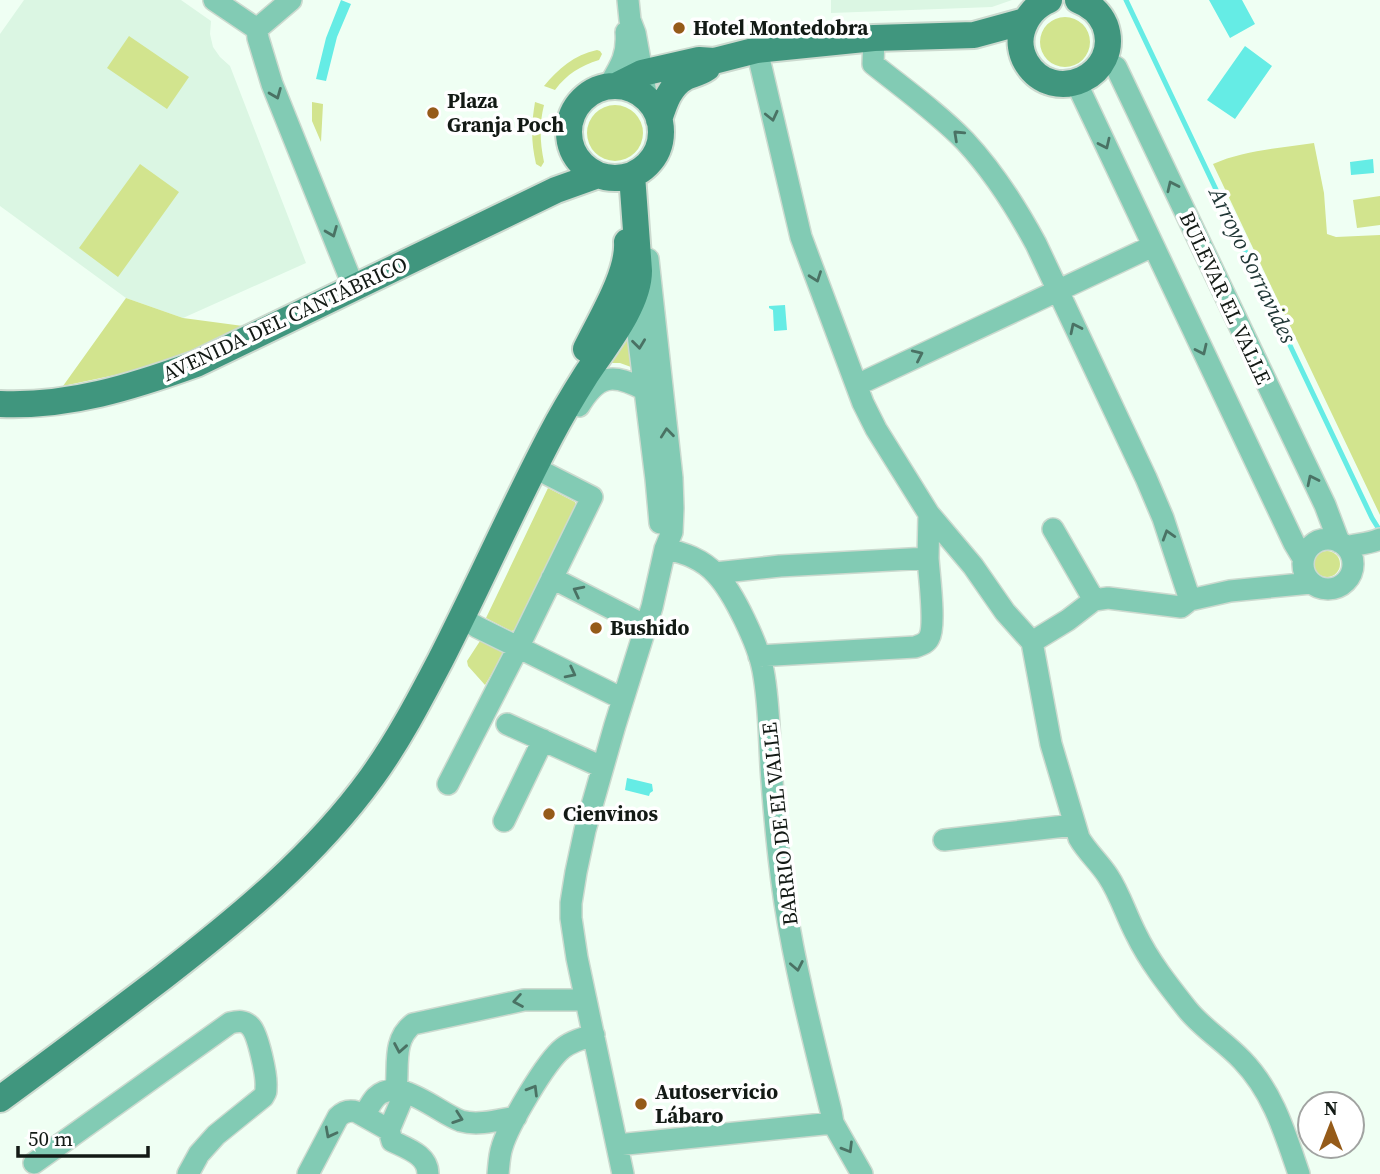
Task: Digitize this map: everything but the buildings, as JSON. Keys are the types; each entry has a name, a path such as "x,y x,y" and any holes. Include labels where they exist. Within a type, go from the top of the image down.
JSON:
{"main road":[{"path":"1049,0 1034,10 1025,21 1021,49 1025,60 1041,78 1064,84 1087,78 1103,60 1107,48 1104,22 1097,11 1083,1"},
{"path":"649,98 675,66 699,60 714,61 757,50 874,38 975,35 1025,21"},
{"path":"975,35 1021,49"},
{"path":"649,98 661,128 660,143 654,156 620,174 591,171 579,161 572,149 569,128 575,110 589,94 612,87 649,98 670,93 677,83 703,71 714,61"},
{"path":"556,190 567,171 572,149"},
{"path":"564,411 566,387 617,286 628,252 620,174"},
{"path":"0,1099 243,914 303,856 356,798 383,761 422,696 564,411 634,297 639,271 620,174"},
{"name":"AVENIDA DEL CANTÁBRICO","path":"0,404 46,403 96,396 141,384 196,364 556,190 620,174"}],"street":[{"path":"214,0 257,29 272,84 354,288"},
{"path":"257,29 291,0"},
{"path":"629,10 649,98"},
{"path":"612,87 625,56 629,10"},
{"path":"874,38 873,65 954,131 980,159 997,180 1036,244 1146,478 1163,518 1190,600"},
{"path":"637,44 652,56 675,66"},
{"path":"757,50 801,237 863,403 876,429 929,514 973,566 1005,612 1032,642 1051,744 1074,825 1085,849 1108,875 1135,933 1168,984 1190,1013 1242,1060 1262,1085 1279,1115 1299,1174"},
{"name":"BULEVAR EL VALLE","path":"1103,60 1115,66 1126,87 1346,552"},
{"name":"BULEVAR EL VALLE","path":"1076,82 1306,570"},
{"path":"620,174 646,231 673,508 672,532 602,767 580,852 571,903 573,935 623,1174"},
{"path":"857,386 1153,246"},
{"path":"628,252 660,533 665,549"},
{"path":"449,784 592,497 540,457 564,438 584,396 595,385 608,379 621,379 645,390"},
{"path":"760,656 915,647 925,643 930,637 932,624 928,558 929,514"},
{"path":"1052,529 1094,600"},
{"path":"1331,539 1346,552 1348,579 1338,587 1324,589 1306,570 1307,550 1317,542 1331,539"},
{"path":"1346,552 1360,543 1375,541"},
{"name":"BARRIO DE EL VALLE","path":"665,549 687,554 715,573 744,619 760,656 771,741 772,781 785,906 804,1002 833,1123 862,1174"},
{"path":"715,573 780,566 928,558"},
{"path":"1032,642 1094,600 1108,598 1181,607 1190,600 1277,585 1306,570"},
{"path":"552,578 646,626"},
{"path":"462,618 623,699"},
{"path":"507,724 602,767"},
{"path":"504,821 543,740"},
{"path":"944,840 1074,825"},
{"path":"391,1135 401,1091 399,1045 403,1034 413,1024 524,1000 586,1000"},
{"path":"34,1163 230,1023 244,1021 250,1025 256,1036 266,1091 263,1097 216,1135 199,1154 188,1174"},
{"path":"498,1174 507,1133 555,1055 571,1042 594,1035"},
{"path":"364,1116 370,1104 383,1092 401,1091 447,1115 468,1122 516,1117"},
{"path":"308,1174 341,1115 353,1111 423,1159 428,1174"},
{"path":"617,1145 833,1123"}],"shaded area":[{"path":"24,0 181,0 211,21 213,47 230,66 306,263 183,318 126,298 0,206 0,34"},
{"path":"831,0 1012,0 992,7 831,13"}],"green space":[{"path":"1065,17 1083,24 1090,42 1083,60 1065,67 1047,60 1040,42 1047,24"},
{"path":"129,36 189,77 167,109 107,68"},
{"path":"597,50 602,54 599,60 574,71 555,90 544,86 567,64 581,55"},
{"path":"312,102 323,104 321,142 312,121"},
{"path":"535,102 544,105 541,134 544,162 541,167 536,164 532,141"},
{"path":"615,105 626,107 635,113 641,122 641,144 635,153 626,159 615,161 604,159 595,153 589,144 587,133 589,122 595,113 604,107"},
{"path":"1314,143 1324,193 1327,234 1336,237 1380,235 1380,515 1213,164 1250,153"},
{"path":"140,164 179,192 118,277 79,248"},
{"path":"1380,196 1380,225 1357,228 1353,200"},
{"path":"126,298 183,318 243,326 198,348 134,371 63,386"},
{"path":"627,334 631,367 620,363 605,363"},
{"path":"548,488 575,502 577,507 516,630 511,631 486,618"},
{"path":"1327,551 1336,555 1340,564 1336,573 1327,577 1318,573 1314,564 1318,555"},
{"path":"480,641 502,651 503,655 485,685 468,666 467,661"}],"water":[{"path":"341,0 351,4 337,37 326,81 316,79 326,38"},
{"path":"1209,0 1242,0 1255,24 1230,38"},
{"path":"1245,46 1272,66 1235,119 1207,100"},
{"path":"1373,159 1374,173 1351,175 1350,162"},
{"path":"785,305 787,330 774,331 773,310 769,306"},
{"path":"627,778 652,784 653,791 649,796 625,790"}],"waterway":[{"name":"Arroyo Sorravides","path":"1126,0 1380,531"}],"place":[{"name":"Hotel Montedobra","path":"679,28"},
{"name":"Plaza Granja Poch","path":"433,113"},
{"name":"Bushido","path":"596,628"},
{"name":"Cienvinos","path":"549,814"},
{"name":"Autoservicio Lábaro","path":"641,1104"}]}
